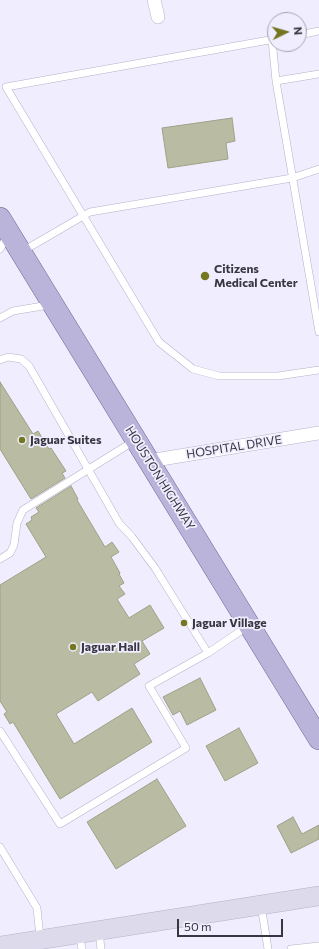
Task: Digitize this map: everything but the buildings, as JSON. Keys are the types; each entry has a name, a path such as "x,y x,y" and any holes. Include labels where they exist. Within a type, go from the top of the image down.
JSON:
{"main road":[{"name":"HOUSTON HIGHWAY","path":"3,233 21,252 319,739"},
{"path":"0,946 40,940 100,940 261,905 319,896"}],"street":[{"path":"154,0 158,18"},
{"name":"HOSPITAL DRIVE","path":"149,461 319,433"}],"lane":[{"path":"307,33 319,31"},
{"path":"267,41 6,87 82,217 159,342 193,369 219,376 278,376 319,370"},
{"path":"274,52 276,81 319,332"},
{"path":"276,81 319,74"},
{"path":"21,252 90,212 292,178 319,169"},
{"path":"0,318 13,311 53,304"},
{"path":"0,360 8,358 21,359 29,366 119,523 132,537 155,568 208,653"},
{"path":"0,559 10,553 14,544 17,523 23,510 136,440"},
{"path":"0,730 60,824 186,748 149,686 208,653 249,625"},
{"path":"0,847 37,908 40,940"},
{"path":"261,905 268,949"},
{"path":"291,949 319,946"}],"place":[{"name":"Citizens Medical Center","path":"205,276"},
{"name":"Jaguar Suites","path":"22,440"},
{"name":"Jaguar Village","path":"184,623"},
{"name":"Jaguar Hall","path":"73,647"}]}
